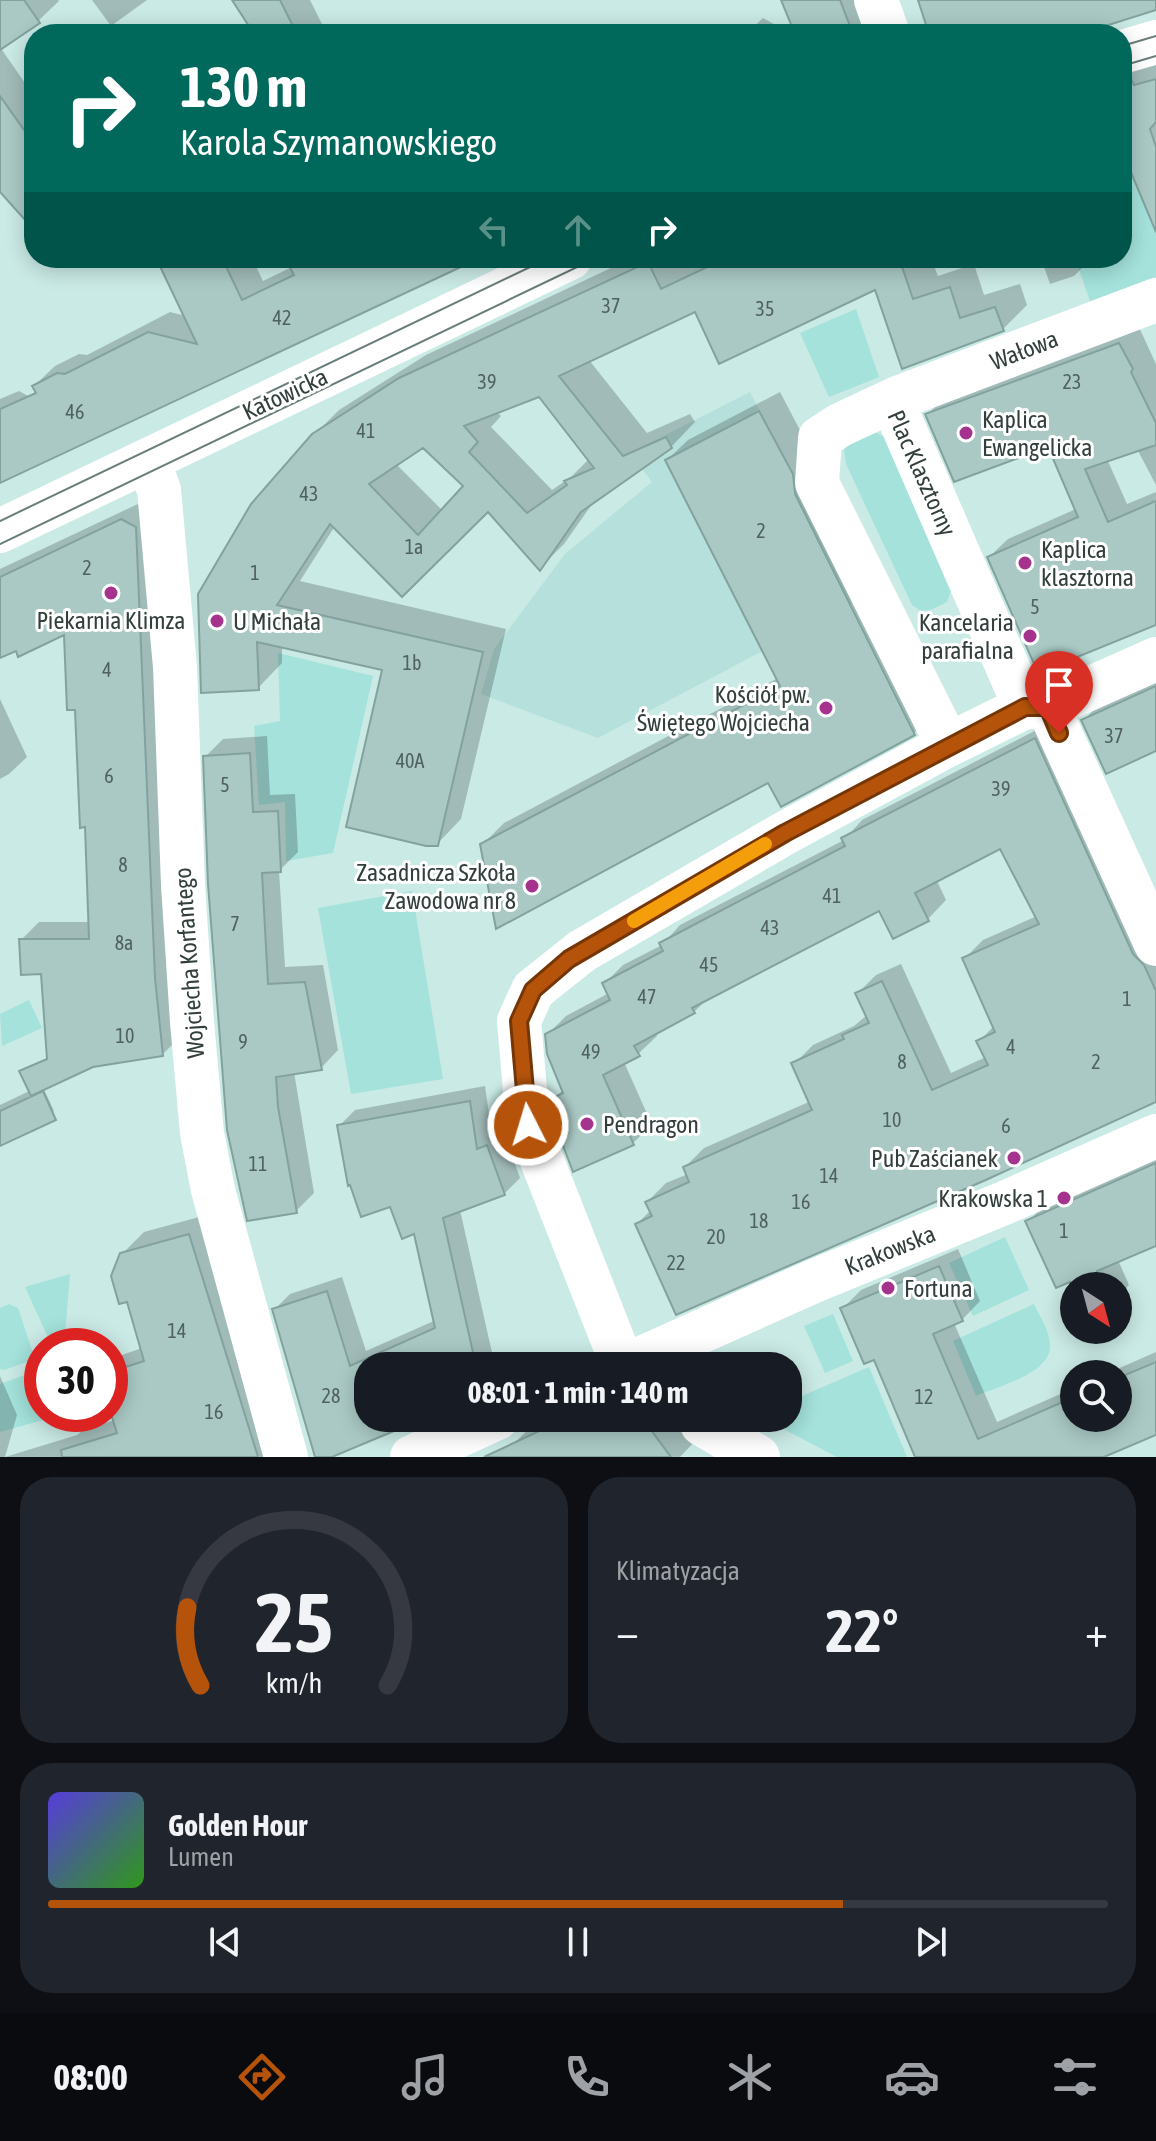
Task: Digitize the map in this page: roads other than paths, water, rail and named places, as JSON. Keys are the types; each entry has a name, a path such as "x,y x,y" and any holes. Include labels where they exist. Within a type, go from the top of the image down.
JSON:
{"street":[{"path":"876,0 884,24"},
{"path":"1132,49 1156,42"},
{"name":"Katowicka","path":"0,531 549,268"},
{"name":"Wałowa","path":"892,401 1156,300"},
{"name":"Plac Klasztorny","path":"948,745 817,483 820,438 840,425 892,401 1036,707 1156,944"},
{"name":"Wojciecha Korfantego","path":"148,460 159,490 175,667 184,900 202,1133 213,1190 286,1457"},
{"path":"616,1352 556,1190 528,1125 519,1021 533,990 569,959 595,943 785,833 948,745 1156,659"},
{"name":"Krakowska","path":"678,1352 814,1281 1009,1201 1156,1136"},
{"path":"412,1457 466,1432"},
{"path":"716,1432 758,1457"}],"tram line":[{"path":"1132,43 1156,36"},
{"path":"1132,63 1156,56"},
{"path":"0,521 528,268"},
{"path":"0,544 575,268"}],"place":[{"name":"Kaplica Ewangelicka","path":"966,433"},
{"name":"Kaplica klasztorna","path":"1025,563"},
{"name":"Piekarnia Klimza","path":"111,593"},
{"name":"U Michała","path":"217,621"},
{"name":"Kancelaria parafialna","path":"1030,636"},
{"name":"Kościół pw. Świętego Wojciecha","path":"826,708"},
{"name":"Zasadnicza Szkoła Zawodowa nr 8","path":"532,886"},
{"name":"Pendragon","path":"587,1124"},
{"name":"Pub Zaścianek","path":"1014,1158"},
{"name":"Krakowska 1","path":"1064,1198"},
{"name":"Fortuna","path":"888,1288"}]}
